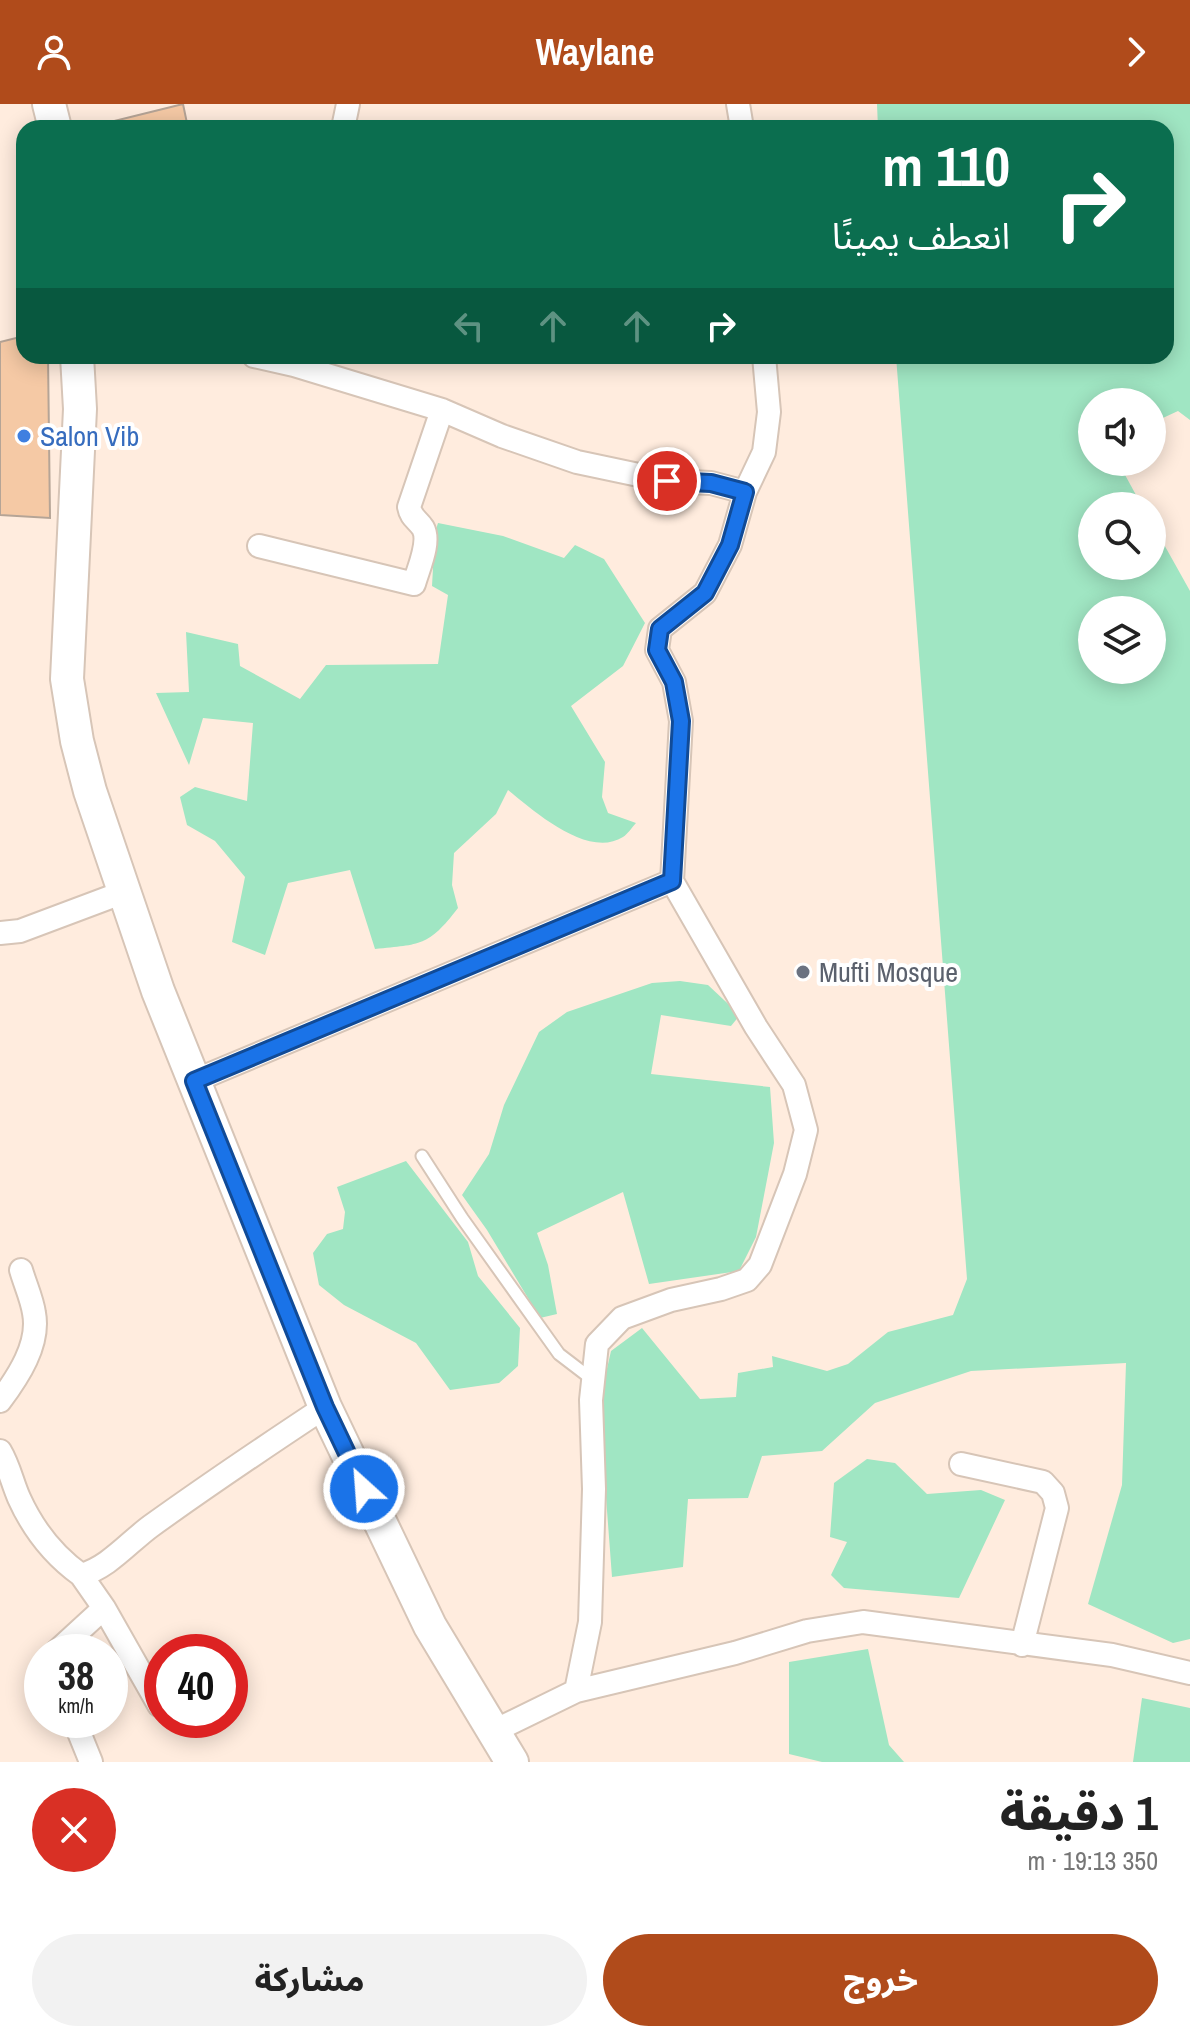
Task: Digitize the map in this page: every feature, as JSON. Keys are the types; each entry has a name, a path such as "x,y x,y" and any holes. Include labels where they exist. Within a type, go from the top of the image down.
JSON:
{"street":[{"path":"77,364 80,409 67,679 86,779 158,991 325,1407 430,1626 512,1762"},
{"path":"307,364 442,410 502,436 577,462 667,481 711,483 745,492"},
{"path":"576,1691 590,1622 594,1489 591,1400 597,1344 622,1318 671,1300 747,1280 760,1265 795,1174 806,1130 794,1085 756,1027 672,881 681,721 674,682 657,650 660,629 705,593 730,545 745,492 764,452 769,412 765,364"},
{"path":"259,546 414,584 427,537 422,526 411,517 409,507 442,410"},
{"path":"194,1081 672,881"},
{"path":"0,933 20,931 124,892"},
{"path":"0,1401 24,1366 33,1340 35,1315 21,1270"},
{"path":"81,1575 95,1571 201,1490 325,1407"},
{"path":"0,1451 19,1498 41,1539 81,1575 104,1608 144,1679"},
{"path":"961,1464 1043,1482 1053,1493 1057,1508 1022,1645"},
{"path":"76,1634 104,1608"},
{"path":"492,1732 576,1691 735,1653 807,1631 863,1622 1112,1655 1190,1673"},
{"path":"81,1738 91,1762"}],"lane":[{"path":"422,1156 559,1354 593,1380"}],"green space":[{"path":"877,104 1190,104 1190,420 1178,411 1166,417 1166,388 1078,388 1078,476 1126,476 1134,492 1078,492 1078,580 1166,580 1166,548 1190,591 1190,1639 1173,1643 1088,1604 1122,1485 1126,1363 971,1371 875,1403 822,1451 762,1456 748,1498 688,1499 683,1567 612,1577 599,1404 611,1351 642,1328 700,1399 736,1397 738,1373 773,1367 772,1356 827,1371 848,1364 888,1332 953,1315 967,1279 897,364 1174,364 1174,120 878,120"},
{"path":"438,523 503,536 564,558 575,545 604,559 645,623 623,666 571,706 605,762 602,797 608,813 636,823 623,837 609,842 578,838 532,810 508,790 496,814 454,853 452,885 458,908 431,937 414,944 375,949 350,870 288,883 265,955 232,942 245,877 215,841 187,825 180,797 195,787 247,801 253,723 203,718 189,765 156,693 189,692 186,632 238,644 240,666 300,699 326,665 438,664 448,595 432,586 433,568 425,563"},
{"path":"680,981 708,985 740,1015 731,1026 661,1015 651,1074 770,1087 774,1143 756,1237 739,1271 649,1284 623,1192 537,1233 548,1265 557,1314 540,1318 462,1195 489,1154 504,1105 539,1032 567,1012 652,983"},
{"path":"406,1161 468,1242 478,1276 520,1328 518,1366 499,1383 450,1390 416,1343 344,1305 319,1285 313,1253 327,1234 343,1229 345,1212 337,1187"},
{"path":"867,1459 895,1463 927,1494 981,1490 1005,1500 959,1598 844,1588 831,1575 847,1542 830,1537 834,1483"},
{"path":"868,1649 889,1745 904,1762 822,1762 789,1754 789,1662"},
{"path":"1142,1698 1190,1708 1190,1762 1133,1762"}],"building":[{"path":"183,104 186,120 118,120"},
{"name":"Salon Vib","path":"16,338 16,364 48,364 50,518 0,515 0,342"}],"place":[{"name":"Salon Vib","path":"24,436"},
{"name":"Mufti Mosque","path":"803,972"}],"route":[{"path":"364,1489 325,1407 194,1081 672,881 681,721 674,682 657,650 660,629 705,593 730,545 745,492 711,483 667,481"}]}
